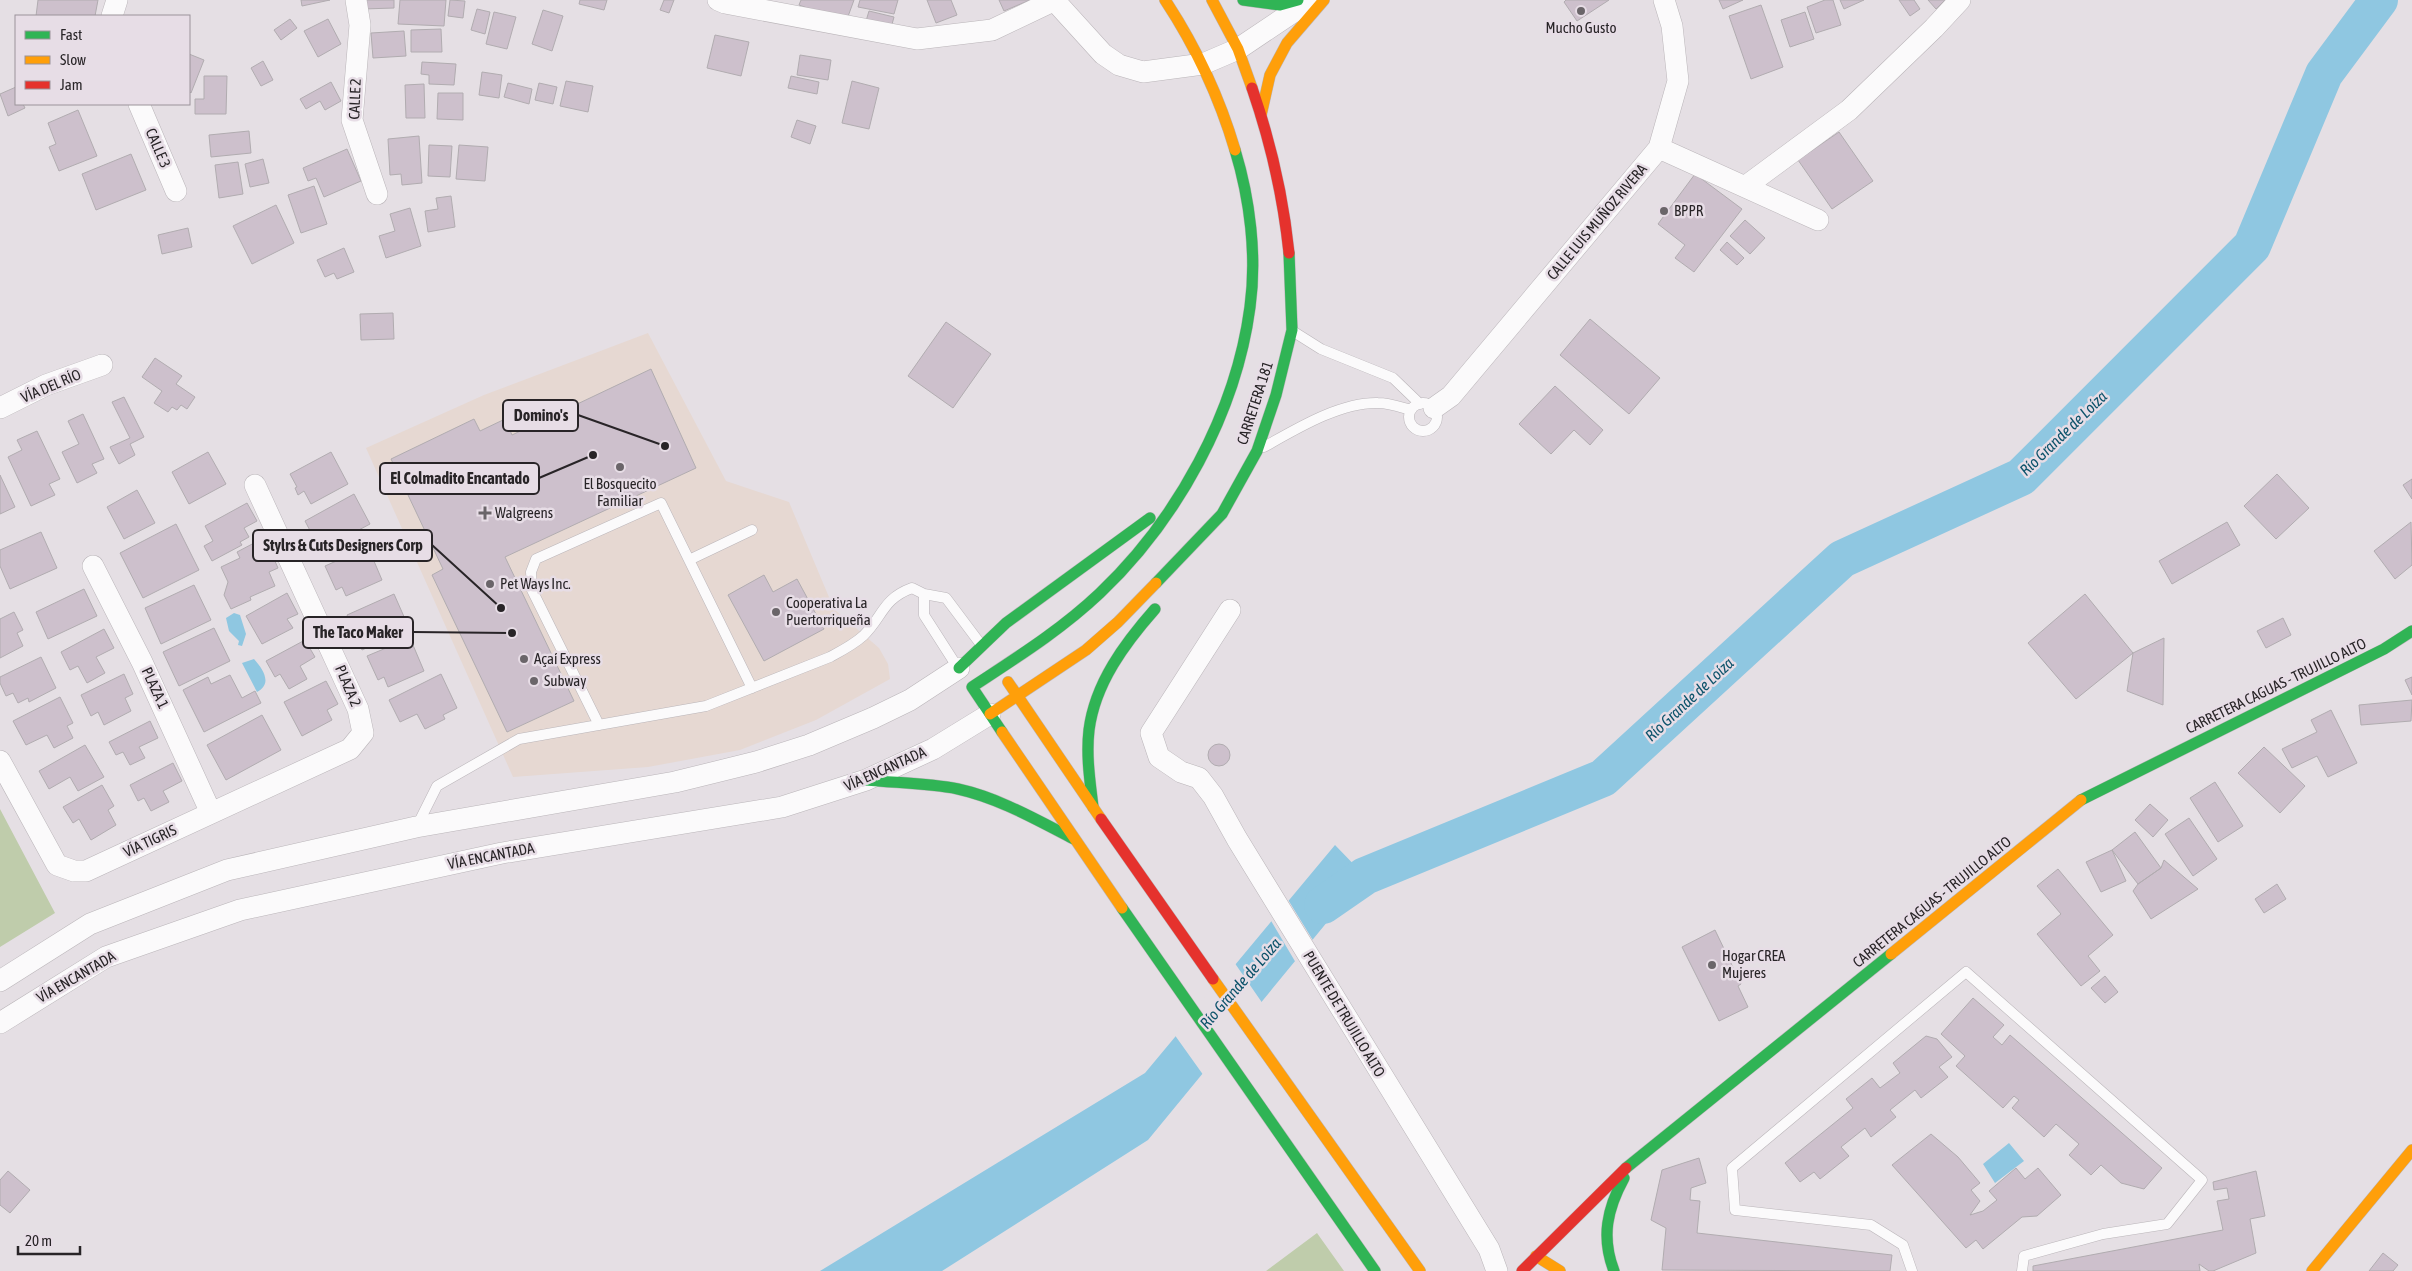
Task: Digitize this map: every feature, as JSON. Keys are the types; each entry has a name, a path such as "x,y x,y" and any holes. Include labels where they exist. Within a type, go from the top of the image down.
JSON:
{"main road":[{"name":"CARRETERA 181","path":"965,677 990,658 1098,596 1151,536 1181,494 1202,455 1223,409 1239,360 1251,298 1250,217 1245,189 1221,104 1203,64 1164,0"},
{"name":"CARRETERA 181","path":"990,714 1086,650 1118,622 1172,569 1222,514 1256,451 1276,394 1292,330 1291,268 1283,199 1261,115 1238,49 1212,0"},
{"path":"1243,0 1280,5 1298,0"},
{"path":"1261,115 1270,75 1287,43 1324,0"},
{"path":"1181,494 1105,553 1006,623 990,658 965,677 1075,840 1375,1271"},
{"path":"1198,556 1222,514"},
{"path":"1093,808 1088,747 1092,715 1104,680 1134,632 1165,597"},
{"name":"CARRETERA CAGUAS - TRUJILLO ALTO","path":"1522,1271 1633,1162 2085,797 2384,649 2412,631"},
{"path":"990,658 1110,833 1418,1268 1428,1271"},
{"path":"866,780 949,788 981,796 1001,802 1075,840"},
{"path":"2312,1271 2412,1150"},
{"path":"1614,1271 1609,1262 1604,1230 1612,1200 1633,1162"},
{"path":"1536,1256 1560,1271"}],"street":[{"path":"112,15 117,0"},
{"name":"CALLE 2","path":"356,0 360,25 352,120 377,194"},
{"path":"718,0 725,4 917,39 992,30 1054,0 1103,54 1119,65 1143,72 1203,64 1238,49 1310,0"},
{"name":"CALLE LUIS MUÑOZ RIVERA","path":"1422,407 1451,396 1659,148 1678,81 1672,26 1664,0"},
{"path":"1746,186 1848,110 1934,28 1960,0"},
{"name":"CALLE 3","path":"139,105 176,191"},
{"path":"1659,148 1818,220"},
{"name":"VÍA DEL RÍO","path":"0,408 46,386 102,365"},
{"name":"PLAZA 2","path":"256,485 358,709 363,733 350,749"},
{"name":"PLAZA 1","path":"93,566 142,662 211,813"},
{"name":"PUENTE DE TRUJILLO ALTO","path":"1230,610 1151,733 1159,757 1181,772 1199,778 1213,796 1237,839 1489,1249 1497,1271"},
{"path":"0,981 90,924 228,870 416,827 675,782 756,762 809,745 965,677"},
{"name":"VÍA ENCANTADA","path":"0,1023 106,957 240,910 502,853 782,807 866,780 932,749 990,714"},
{"name":"VÍA TIGRIS","path":"0,761 57,865 74,871 86,871 350,749"}],"lane":[{"path":"1292,330 1321,349 1392,378 1422,407"},
{"path":"1256,451 1296,428 1330,413 1359,405 1384,403 1422,407"},
{"path":"599,725 532,590 531,572 536,559 661,503 752,688"},
{"path":"689,560 752,530"},
{"path":"416,827 437,786 519,739 706,706 830,657 864,635 886,605 898,593 912,588 924,594 946,598 990,658"},
{"path":"924,594 924,614 965,677"},
{"path":"1912,1271 1903,1245 1872,1225 1735,1210 1732,1168 1966,972 2202,1180 2167,1224 2103,1234 2024,1256 2022,1271"}],"shaded area":[{"path":"648,333 726,481 789,502 834,609 879,648 888,664 890,679 816,720 740,750 648,767 513,777 366,448 484,395"}],"green space":[{"path":"0,809 55,913 0,947"},
{"path":"1317,1233 1344,1271 1266,1271"}],"water":[{"path":"234,613 240,615 246,634 242,646 238,645 239,641 229,631 226,618"},
{"path":"254,659 261,667 265,676 265,685 257,692 242,663"},
{"path":"1335,845 1365,876 1148,1140 942,1271 820,1271 1145,1073"},
{"path":"2009,1143 2024,1161 1995,1183 1983,1164"}],"pier":[{"path":"1287,898 1314,942 1296,963 1270,919"},
{"path":"1234,962 1263,1004 1204,1076 1174,1034"}],"building":[{"path":"38,0 98,0 95,15 36,15"},
{"path":"301,0 330,0 302,6"},
{"path":"362,0 394,0 394,8 363,9"},
{"path":"400,0 446,0 444,26 398,24"},
{"path":"450,0 465,1 463,18 448,16"},
{"path":"580,0 607,0 604,10 579,4"},
{"path":"664,0 674,0 669,13 660,10"},
{"path":"801,0 854,0 846,22 799,5"},
{"path":"860,0 898,0 894,14 858,7"},
{"path":"927,0 951,0 957,15 936,23"},
{"path":"999,0 1030,0 1004,11"},
{"name":"Mucho Gusto","path":"1566,0 1609,0 1577,21 1564,2"},
{"path":"1719,0 1743,0 1723,9"},
{"path":"1825,0 1833,0 1841,25 1816,33 1807,7"},
{"path":"1840,0 1864,0 1844,9"},
{"path":"1899,0 1914,0 1920,9 1910,16"},
{"path":"1928,0 1945,0 1936,9"},
{"path":"1761,5 1783,67 1751,79 1729,16"},
{"path":"477,9 490,12 485,34 471,30"},
{"path":"543,10 563,16 552,51 532,44"},
{"path":"869,11 894,17 891,28 866,21"},
{"path":"494,12 516,17 507,49 486,44"},
{"path":"1805,12 1814,39 1790,47 1781,20"},
{"path":"290,19 297,28 281,40 274,30"},
{"path":"328,19 341,44 318,57 304,31"},
{"path":"441,29 442,52 411,52 411,30"},
{"path":"404,31 406,56 373,58 371,33"},
{"path":"715,35 749,42 741,76 707,68"},
{"path":"190,54 204,60 190,92"},
{"path":"800,55 831,60 828,80 797,75"},
{"path":"263,61 273,80 261,86 251,68"},
{"path":"422,62 456,64 454,85 429,84 429,75 421,74"},
{"path":"482,72 502,75 499,98 479,95"},
{"path":"204,76 227,76 226,114 195,114 195,99 204,99"},
{"path":"791,76 819,82 817,94 788,88"},
{"path":"566,81 593,86 588,112 560,106"},
{"path":"852,81 879,88 869,129 842,123"},
{"path":"331,82 341,101 325,110 320,101 306,109 300,99"},
{"path":"508,83 532,89 529,104 504,97"},
{"path":"539,83 557,87 553,104 535,100"},
{"path":"424,84 425,118 406,118 405,85"},
{"path":"15,87 15,105 24,105 25,108 8,116 0,94"},
{"path":"438,93 463,93 463,120 437,119"},
{"path":"78,110 97,156 59,171 49,147 56,144 48,123"},
{"path":"797,120 816,126 810,144 791,137"},
{"path":"249,131 251,153 211,157 209,135"},
{"path":"1839,132 1873,181 1832,209 1798,160"},
{"path":"419,136 422,183 402,185 401,174 390,175 388,139"},
{"path":"429,145 452,146 450,177 428,176"},
{"path":"459,145 488,147 485,181 456,179"},
{"path":"347,149 361,181 324,197 316,178 308,181 303,168"},
{"path":"131,154 146,190 96,210 82,174"},
{"path":"263,159 269,183 250,187 245,164"},
{"path":"238,162 243,194 219,198 215,165"},
{"path":"1695,174 1742,209 1694,272 1675,258 1685,245 1658,224"},
{"path":"314,186 327,224 301,233 288,195"},
{"path":"451,196 455,227 428,232 425,211 438,209 436,198"},
{"path":"276,205 294,243 252,264 233,226"},
{"path":"410,208 421,246 386,258 379,236 395,231 390,214"},
{"path":"1745,220 1765,238 1750,254 1730,236"},
{"path":"188,228 192,247 162,254 158,235"},
{"path":"1727,242 1744,258 1737,265 1720,250"},
{"path":"344,248 354,272 337,279 334,273 325,277 317,260"},
{"path":"393,313 394,339 361,340 360,314"},
{"path":"1590,319 1660,378 1629,414 1560,355"},
{"path":"946,322 991,354 953,408 908,376"},
{"path":"155,358 182,376 176,384 195,397 187,409 181,405 177,410 172,407 168,412 154,403 162,391 142,377"},
{"path":"651,369 696,468 505,557 574,701 507,732 432,575 443,569 391,459 474,419 480,431 505,419 512,435"},
{"path":"1555,386 1603,430 1590,445 1574,430 1551,454 1519,424"},
{"path":"124,397 144,437 130,444 135,455 119,464 110,447 130,438 112,402"},
{"path":"83,414 104,459 92,464 97,473 77,483 62,452 79,444 68,421"},
{"path":"37,431 60,479 49,484 55,495 31,506 8,457 22,450 17,440"},
{"path":"208,452 226,484 189,504 172,472"},
{"path":"331,452 348,484 311,504 304,491 298,495 295,488 297,487 290,474"},
{"path":"2277,474 2309,508 2276,539 2244,506"},
{"path":"0,475 15,507 0,514"},
{"path":"2412,479 2412,499 2403,485"},
{"path":"137,490 155,523 124,539 107,507"},
{"path":"354,494 370,524 355,532 358,538 338,549 330,535 316,542 305,521"},
{"path":"247,503 257,521 244,528 249,537 240,542 242,545 212,561 204,546 213,541 205,526"},
{"path":"2227,522 2240,545 2172,584 2159,561"},
{"path":"2411,522 2412,565 2395,579 2374,551"},
{"path":"176,524 199,570 143,598 120,553"},
{"path":"41,532 57,568 10,589 0,566 0,550"},
{"path":"256,542 264,550 269,548 278,568 269,572 275,586 250,597 251,600 231,609 224,595 228,582 221,567 240,558 237,552"},
{"path":"368,547 382,580 346,596 342,587 336,590 325,566"},
{"name":"Cooperativa La Puertorriqueña","path":"764,575 773,592 797,579 824,629 764,661 728,595"},
{"path":"194,585 211,620 161,644 145,608"},
{"path":"84,589 97,616 48,639 36,612"},
{"path":"287,593 298,614 287,619 293,628 262,644 246,616"},
{"path":"394,594 409,628 362,650 347,615"},
{"path":"2085,594 2133,653 2076,699 2028,643"},
{"path":"14,612 23,630 17,633 23,646 0,658 0,619"},
{"path":"2283,618 2291,635 2266,648 2257,631"},
{"path":"214,628 230,661 179,686 163,652"},
{"path":"104,629 114,648 96,657 105,673 87,683 78,666 70,670 61,652"},
{"path":"410,638 424,671 388,687 384,677 378,680 367,656"},
{"path":"2164,638 2163,705 2127,691 2133,653"},
{"path":"305,640 315,657 300,666 307,679 289,689 280,674 275,677 266,661"},
{"path":"41,657 56,688 29,702 28,698 18,703 13,693 6,696 0,683 0,677"},
{"path":"124,674 133,694 125,698 131,711 104,725 98,712 91,716 81,695"},
{"path":"441,674 457,708 443,715 445,719 425,729 417,714 400,722 389,700"},
{"path":"230,675 242,698 255,691 261,703 204,732 183,690 208,677 211,684"},
{"path":"2412,677 2412,695 2405,680"},
{"path":"326,681 338,704 327,710 332,720 302,736 284,702"},
{"path":"60,697 73,723 67,726 73,738 54,748 47,735 26,745 13,721"},
{"path":"2412,700 2411,721 2361,725 2359,705"},
{"path":"2331,710 2357,763 2328,777 2317,756 2292,768 2282,749 2317,732 2311,720"},
{"path":"262,715 281,750 226,780 207,745"},
{"path":"150,721 158,738 139,747 145,758 130,765 123,752 116,755 109,742"},
{"path":"1219,744 1227,747 1230,755 1227,763 1219,766 1211,763 1208,755 1211,747"},
{"path":"85,745 104,777 78,791 70,777 49,789 39,771"},
{"path":"2264,747 2305,786 2280,813 2238,773"},
{"path":"173,763 182,781 163,791 169,802 151,811 144,798 138,801 130,785"},
{"path":"2215,782 2243,826 2218,842 2190,798"},
{"path":"102,785 114,806 108,810 116,825 91,840 79,819 73,823 63,807"},
{"path":"2150,804 2168,820 2153,837 2135,820"},
{"path":"2189,818 2217,859 2193,876 2165,834"},
{"path":"2135,832 2161,868 2138,884 2112,850"},
{"path":"2112,850 2126,881 2101,892 2086,862"},
{"path":"2164,860 2198,889 2151,919 2133,891 2138,884 2161,868"},
{"path":"2058,869 2113,935 2088,956 2100,971 2081,986 2037,934 2061,914 2037,886"},
{"path":"2277,884 2286,899 2264,913 2255,899"},
{"name":"Hogar CREA Mujeres","path":"1715,930 1741,984 1738,986 1748,1007 1719,1021 1682,947"},
{"path":"2105,976 2118,992 2105,1003 2091,988"},
{"path":"1973,998 2004,1025 1993,1037 2002,1045 2010,1035 2162,1168 2144,1189 2121,1183 2101,1165 2091,1175 2069,1155 2079,1144 2056,1124 2044,1137 2012,1108 2019,1100 2014,1096 2003,1108 1956,1066 1965,1056 1941,1034"},
{"path":"1926,1036 1937,1039 1952,1057 1939,1067 1948,1077 1921,1098 1915,1090 1890,1110 1896,1117 1871,1137 1865,1128 1841,1147 1849,1156 1820,1179 1814,1172 1800,1182 1785,1163 1853,1108 1846,1099 1872,1078 1880,1088 1900,1073 1893,1063"},
{"path":"1931,1134 1958,1157 1980,1183 1971,1190 1980,1201 1970,1215 1983,1211 1997,1200 1989,1191 2016,1168 2025,1179 2038,1168 2061,1195 2037,1216 2022,1217 1983,1249 1976,1240 1966,1248 1892,1165"},
{"path":"1699,1158 1706,1183 1691,1188 1690,1200 1700,1201 1697,1233 1892,1255 1890,1271 1662,1270 1666,1228 1651,1220 1662,1170"},
{"path":"8,1171 30,1190 10,1213 0,1205 0,1180"},
{"path":"2256,1171 2265,1216 2250,1219 2256,1253 2213,1271 2209,1271 2199,1264 2200,1271 2033,1271 2033,1266 2223,1230 2217,1201 2229,1199 2227,1188 2214,1190 2213,1182"},
{"path":"2383,1253 2398,1265 2393,1271 2369,1271"}],"waterway":[{"name":"Río Grande de Loíza","path":"1323,905 1365,876 1603,778 1842,559 2021,477 2252,246 2324,74 2379,0"}],"traffic: fast":[{"path":"1243,0 1280,5 1298,0"},
{"path":"1002,732 972,687 1070,619 1100,593 1128,564 1178,498 1199,462 1217,425 1243,347 1252,288 1251,228 1245,188 1235,150"},
{"path":"1156,583 1222,514 1257,451 1276,395 1292,330 1289,253"},
{"path":"959,668 1006,623 1150,518"},
{"path":"1093,807 1088,749 1092,713 1113,665 1155,609"},
{"path":"2081,800 2384,649 2412,631"},
{"path":"866,780 935,785 973,793 1018,810 1074,839"},
{"path":"1122,908 1375,1271"},
{"path":"1626,1168 1891,954"},
{"path":"1614,1271 1608,1246 1608,1223 1613,1201 1624,1178"}],"traffic: slow":[{"path":"1165,0 1206,72 1222,110 1235,150"},
{"path":"1212,0 1238,49 1252,88"},
{"path":"1261,115 1270,75 1287,43 1324,0"},
{"path":"990,714 1086,650 1118,622 1156,583"},
{"path":"1008,682 1101,819"},
{"path":"1002,732 1122,908"},
{"path":"1891,954 2081,800"},
{"path":"1213,979 1420,1271"},
{"path":"2312,1271 2412,1150"},
{"path":"1536,1256 1560,1271"}],"traffic: jam":[{"path":"1252,88 1275,169 1289,253"},
{"path":"1101,819 1213,979"},
{"path":"1522,1271 1626,1168"}],"place":[{"name":"Mucho Gusto","path":"1581,11"},
{"name":"BPPR","path":"1664,211"},
{"name":"Domino's","path":"665,446"},
{"name":"El Colmadito Encantado","path":"593,455"},
{"name":"El Bosquecito Familiar","path":"620,467"},
{"name":"Walgreens","path":"485,513"},
{"name":"Pet Ways Inc.","path":"490,584"},
{"name":"Stylrs & Cuts Designers Corp","path":"501,608"},
{"name":"Cooperativa La Puertorriqueña","path":"776,612"},
{"name":"The Taco Maker","path":"512,633"},
{"name":"Açaí Express","path":"524,659"},
{"name":"Subway","path":"534,681"},
{"name":"Hogar CREA Mujeres","path":"1712,965"}]}
